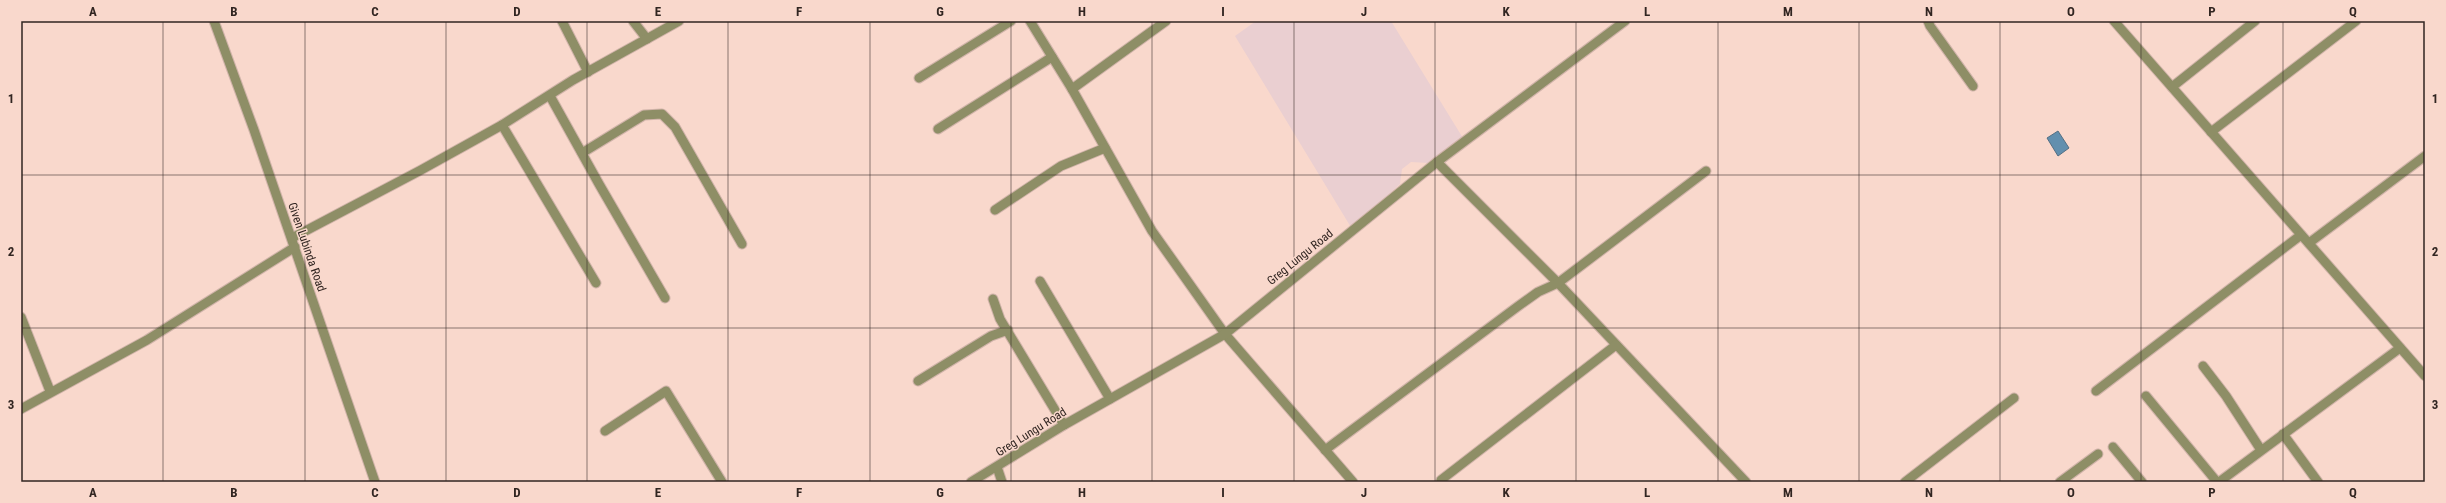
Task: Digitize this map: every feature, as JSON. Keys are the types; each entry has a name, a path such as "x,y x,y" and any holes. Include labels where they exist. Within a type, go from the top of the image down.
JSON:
{"street":[{"name":"Given Lubinda Road","path":"214,21 292,238 375,482"},
{"path":"562,21 588,72"},
{"path":"633,21 646,39"},
{"path":"292,238 406,178 679,21"},
{"path":"919,78 1011,21"},
{"path":"1030,21 1072,89 1152,231 1225,334 1353,482"},
{"path":"1072,89 1166,21"},
{"name":"Greg Lungu Road","path":"971,482 1064,425 1225,334 1437,162 1625,21"},
{"path":"1928,21 1930,26 1973,86"},
{"path":"2115,21 2425,376"},
{"path":"2172,87 2255,21"},
{"path":"2211,132 2356,21"},
{"path":"938,129 1052,57"},
{"path":"550,96 665,298"},
{"path":"582,153 644,115 662,114 675,128 742,244"},
{"path":"502,124 596,283"},
{"path":"995,210 1061,166 1105,148"},
{"path":"2309,243 2425,156"},
{"path":"1437,162 1558,283 1746,482"},
{"path":"1326,450 1517,307 1538,292 1558,283 1706,171"},
{"path":"2096,391 2301,235"},
{"path":"21,409 50,391 147,340 294,247"},
{"path":"1040,281 1110,399"},
{"path":"993,299 997,313 1064,425"},
{"path":"21,317 50,391"},
{"path":"918,381 991,336 1008,330"},
{"path":"1442,480 1616,345"},
{"path":"2146,396 2218,482 2400,348"},
{"path":"2203,366 2226,396 2261,450"},
{"path":"605,431 666,391 722,482"},
{"path":"1905,482 2014,398"},
{"path":"2283,434 2318,482"},
{"path":"2113,447 2142,482"},
{"path":"2060,482 2098,454"},
{"path":"996,467 1002,482"}],"shaded area":[{"path":"1256,21 1391,21 1466,143 1428,163 1411,162 1402,169 1400,184 1352,229 1235,36"}],"water":[{"path":"2058,131 2069,148 2058,156 2047,138"}]}
